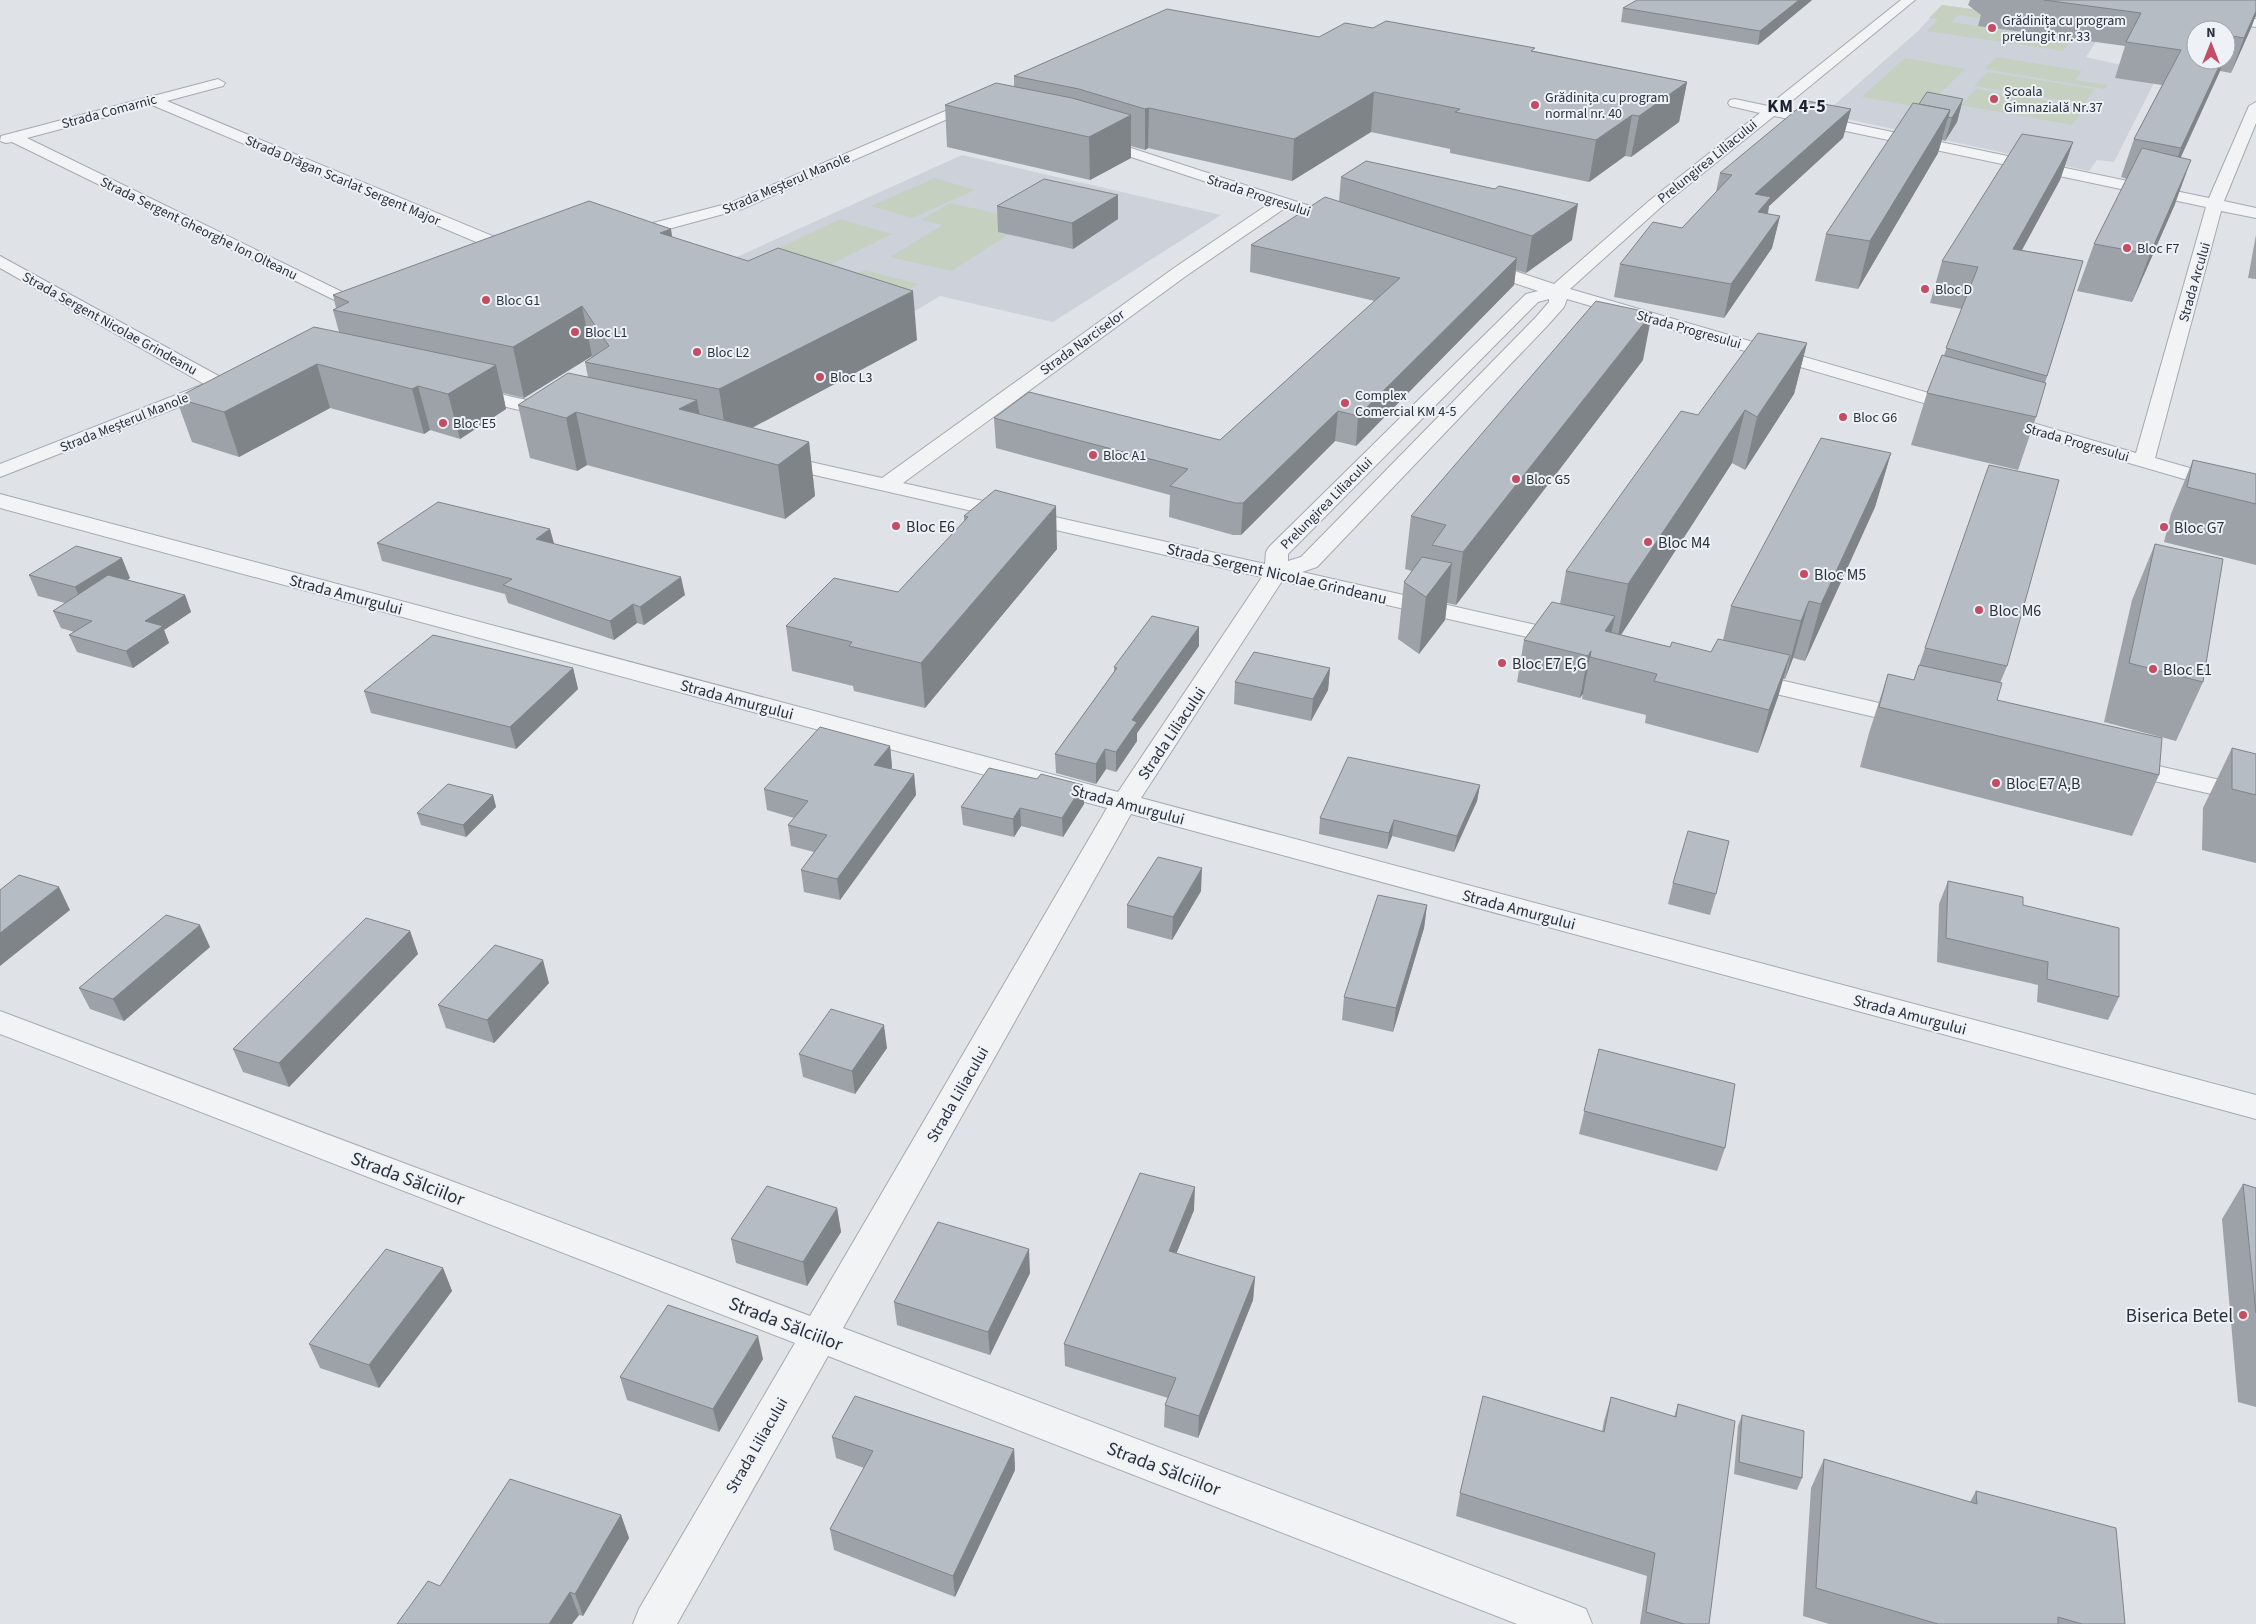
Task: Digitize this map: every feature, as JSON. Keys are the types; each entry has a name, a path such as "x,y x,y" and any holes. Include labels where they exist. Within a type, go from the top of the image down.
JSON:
{"street":[{"name":"Prelungirea Liliacului","path":"1557,291 1558,303 1542,321 1309,562 1276,574 1278,552 1532,298 1557,291 1655,204 1909,0"},
{"path":"2215,0 2206,16 2256,23"},
{"name":"Strada Comarnic","path":"7,138 218,83"},
{"name":"Strada Drăgan Scarlat Sergent Major","path":"152,100 534,260 507,270"},
{"path":"1735,102 2256,213"},
{"name":"Strada Arcului","path":"2144,462 2215,204 2256,106"},
{"name":"Strada Meșterul Manole","path":"608,238 638,233 736,206 950,113 1000,119"},
{"name":"Strada Progresului","path":"1083,137 1354,226"},
{"name":"Strada Sergent Gheorghe Ion Olteanu","path":"7,138 384,320 367,327"},
{"name":"Strada Narciselor","path":"886,485 1172,277 1281,203"},
{"name":"Strada Progresului","path":"1464,260 1557,291 2256,494"},
{"name":"Strada Sergent Nicolae Grindeanu","path":"0,261 228,381"},
{"name":"Strada Meșterul Manole","path":"0,471 228,381"},
{"path":"442,388 578,417"},
{"name":"Strada Sergent Nicolae Grindeanu","path":"753,455 1592,645"},
{"name":"Strada Amurgului","path":"0,501 2256,1107"},
{"name":"Strada Liliacului","path":"654,1624 1124,803 1276,574"},
{"path":"1726,675 1936,723"},
{"path":"2101,761 2256,796"},
{"name":"Strada Sălciilor","path":"0,1022 1571,1624"}],"shaded area":[{"name":"Școala Gimnazială Nr.37","path":"1942,5 2029,17 2101,34 2086,57 2121,65 2115,78 2154,83 2114,162 2097,160 2089,171 1824,114 1918,31"},
{"path":"962,155 1221,215 1053,322 940,296 910,314 719,265"}],"green space":[{"path":"1942,5 2000,13 1994,20 1958,15 1951,22 2046,36 2048,34 2073,37 2063,51 1927,31 1938,19 1929,18"},
{"path":"1996,57 2082,71 2075,80 2107,85 2104,89 1985,69"},
{"path":"1905,58 1965,69 1925,108 1862,97"},
{"path":"1987,72 2094,89 2084,104 1974,86"},
{"path":"1976,89 2085,108 2072,125 1961,105"},
{"path":"935,178 975,190 912,218 871,206"},
{"path":"950,203 1029,221 952,271 890,257 943,225 921,220"},
{"path":"840,219 892,234 795,282 742,266"},
{"path":"864,270 918,284 897,297 842,283"}],"building":[{"path":"1637,0 1799,0 1760,31 1623,8"},
{"path":"2044,0 2256,0 2256,11 2244,38 2236,37 2236,20 2186,20 2186,70 2217,70 2181,148 2134,139 2181,50 2126,42 2141,13"},
{"path":"1167,9 1319,37 1345,23 1373,28 1386,21 1535,48 1531,51 1687,82 1639,116 1632,115 1596,140 1455,112 1460,109 1374,92 1294,139 1149,108 1145,109 1079,89 1014,76"},
{"path":"996,83 1072,98 1131,115 1089,137 945,105"},
{"path":"1927,92 1963,99 1952,118 1948,117 1950,110 1919,104"},
{"path":"1807,101 1851,109 1755,194 1771,197 1758,212 1780,216 1731,284 1620,264 1653,222 1682,228 1732,175 1720,173"},
{"path":"1913,103 1950,110 1870,241 1826,234"},
{"path":"2022,134 2073,142 2013,249 2083,261 2047,376 1946,348 1978,267 1942,261"},
{"path":"2142,148 2191,160 2150,254 2094,244"},
{"path":"1366,161 1495,189 1499,186 1578,204 1532,236 1341,177"},
{"path":"1044,179 1118,195 1072,223 997,206"},
{"path":"1325,197 1517,258 1358,416 1338,411 1243,503 1235,503 1170,486 1188,469 994,418 1029,392 1220,440 1400,278 1251,245"},
{"path":"589,201 671,229 660,233 748,261 778,248 913,291 719,389 585,362 609,346 582,306 513,347 333,310 349,302 333,295"},
{"path":"1596,301 1652,313 1463,552 1432,545 1446,525 1411,516"},
{"path":"314,327 496,365 448,394 418,386 412,389 317,364 224,412 176,398"},
{"path":"1758,333 1807,343 1757,417 1745,410 1628,584 1566,571 1681,411 1698,415"},
{"path":"1942,355 2046,383 2036,417 1927,393"},
{"path":"568,373 697,400 679,409 809,442 778,465 576,412 566,418 518,405"},
{"path":"1821,438 1891,453 1821,604 1809,601 1801,621 1731,606"},
{"path":"2193,460 2256,474 2256,504 2187,487"},
{"name":"Bloc M6","path":"1989,465 2059,480 2007,666 1925,648"},
{"path":"995,490 1056,506 921,663 849,646 852,642 786,626 834,578 898,592 968,517 964,516"},
{"path":"438,502 550,529 536,539 681,577 640,607 633,604 610,621 503,585 512,579 377,543"},
{"path":"2155,544 2223,559 2203,682 2129,663"},
{"path":"76,546 122,558 75,587 29,575"},
{"path":"1422,557 1452,563 1426,597 1404,582"},
{"path":"108,575 185,595 145,621 163,626 126,651 69,635 92,621 53,611"},
{"path":"1552,602 1615,616 1605,631 1670,647 1672,642 1711,652 1718,639 1790,655 1769,710 1654,681 1657,674 1590,657 1591,651 1588,656 1524,640"},
{"path":"1152,616 1199,627 1132,720 1137,722 1116,752 1105,749 1096,764 1055,754 1117,668 1114,667"},
{"path":"433,635 573,668 510,727 364,691"},
{"path":"1254,652 1330,668 1313,699 1235,682"},
{"path":"1919,665 2002,683 1997,700 2162,738 2159,775 1879,707 1888,674 1914,680"},
{"path":"820,727 890,746 874,765 914,774 837,879 801,870 827,835 788,825 808,801 764,789"},
{"path":"2232,748 2256,754 2256,795 2232,789"},
{"path":"1348,757 1480,785 1457,836 1394,820 1389,833 1320,818"},
{"path":"989,768 1037,779 1041,774 1083,785 1062,818 1020,808 1013,819 961,807"},
{"path":"448,784 493,795 463,825 417,813"},
{"path":"1688,831 1729,841 1716,894 1673,883"},
{"path":"1158,857 1202,868 1173,917 1127,905"},
{"path":"19,875 59,887 0,933 0,890"},
{"path":"1948,881 2023,897 2023,905 2119,928 2119,997 2047,979 2048,962 1946,938"},
{"path":"1378,895 1427,905 1396,1008 1344,997"},
{"path":"166,915 200,925 113,999 79,988"},
{"path":"366,918 410,931 279,1063 233,1049"},
{"path":"495,945 543,960 487,1020 438,1005"},
{"path":"831,1009 884,1025 852,1071 799,1054"},
{"path":"1599,1049 1735,1084 1725,1148 1584,1111"},
{"path":"1140,1173 1195,1187 1169,1251 1255,1277 1199,1416 1165,1405 1176,1378 1064,1344"},
{"path":"2243,1184 2256,1188 2256,1313"},
{"path":"767,1186 837,1208 803,1262 731,1239"},
{"path":"938,1222 1029,1249 988,1332 894,1302"},
{"path":"386,1249 443,1268 369,1365 309,1344"},
{"path":"668,1305 758,1336 713,1409 620,1377"},
{"path":"855,1396 1014,1449 953,1576 830,1529 873,1451 832,1437"},
{"path":"1483,1396 1604,1432 1611,1397 1676,1417 1678,1404 1735,1421 1709,1624 1684,1624 1646,1612 1655,1553 1460,1493"},
{"path":"1742,1415 1804,1431 1802,1478 1739,1462"},
{"path":"1824,1459 1977,1504 1976,1491 2116,1528 2125,1624 2082,1624 2058,1617 2058,1624 1938,1624 1816,1588"},
{"path":"510,1479 621,1515 575,1594 570,1592 549,1624 397,1624 428,1581 440,1586"}],"place":[{"name":"Grădinița cu program prelungit nr. 33","path":"1992,28"},
{"name":"Școala Gimnazială Nr.37","path":"1994,99"},
{"name":"Grădinița cu program normal nr. 40","path":"1535,105"},
{"name":"Bloc F7","path":"2127,248"},
{"name":"Bloc D","path":"1925,289"},
{"name":"Bloc G1","path":"486,300"},
{"name":"Bloc L1","path":"575,332"},
{"name":"Bloc L2","path":"697,352"},
{"name":"Bloc L3","path":"820,377"},
{"name":"Complex Comercial KM 4-5","path":"1345,403"},
{"name":"Bloc G6","path":"1843,417"},
{"name":"Bloc E5","path":"443,423"},
{"name":"Bloc A1","path":"1093,455"},
{"name":"Bloc G5","path":"1516,479"},
{"name":"Bloc E6","path":"896,526"},
{"name":"Bloc G7","path":"2164,527"},
{"name":"Bloc M4","path":"1648,542"},
{"name":"Bloc M5","path":"1804,574"},
{"name":"Bloc M6","path":"1979,610"},
{"name":"Bloc E7 E,G","path":"1502,663"},
{"name":"Bloc E1","path":"2153,669"},
{"name":"Bloc E7 A,B","path":"1996,783"},
{"name":"Biserica Betel","path":"2243,1315"}],"district":[{"name":"KM 4-5","path":"1797,106"}]}
